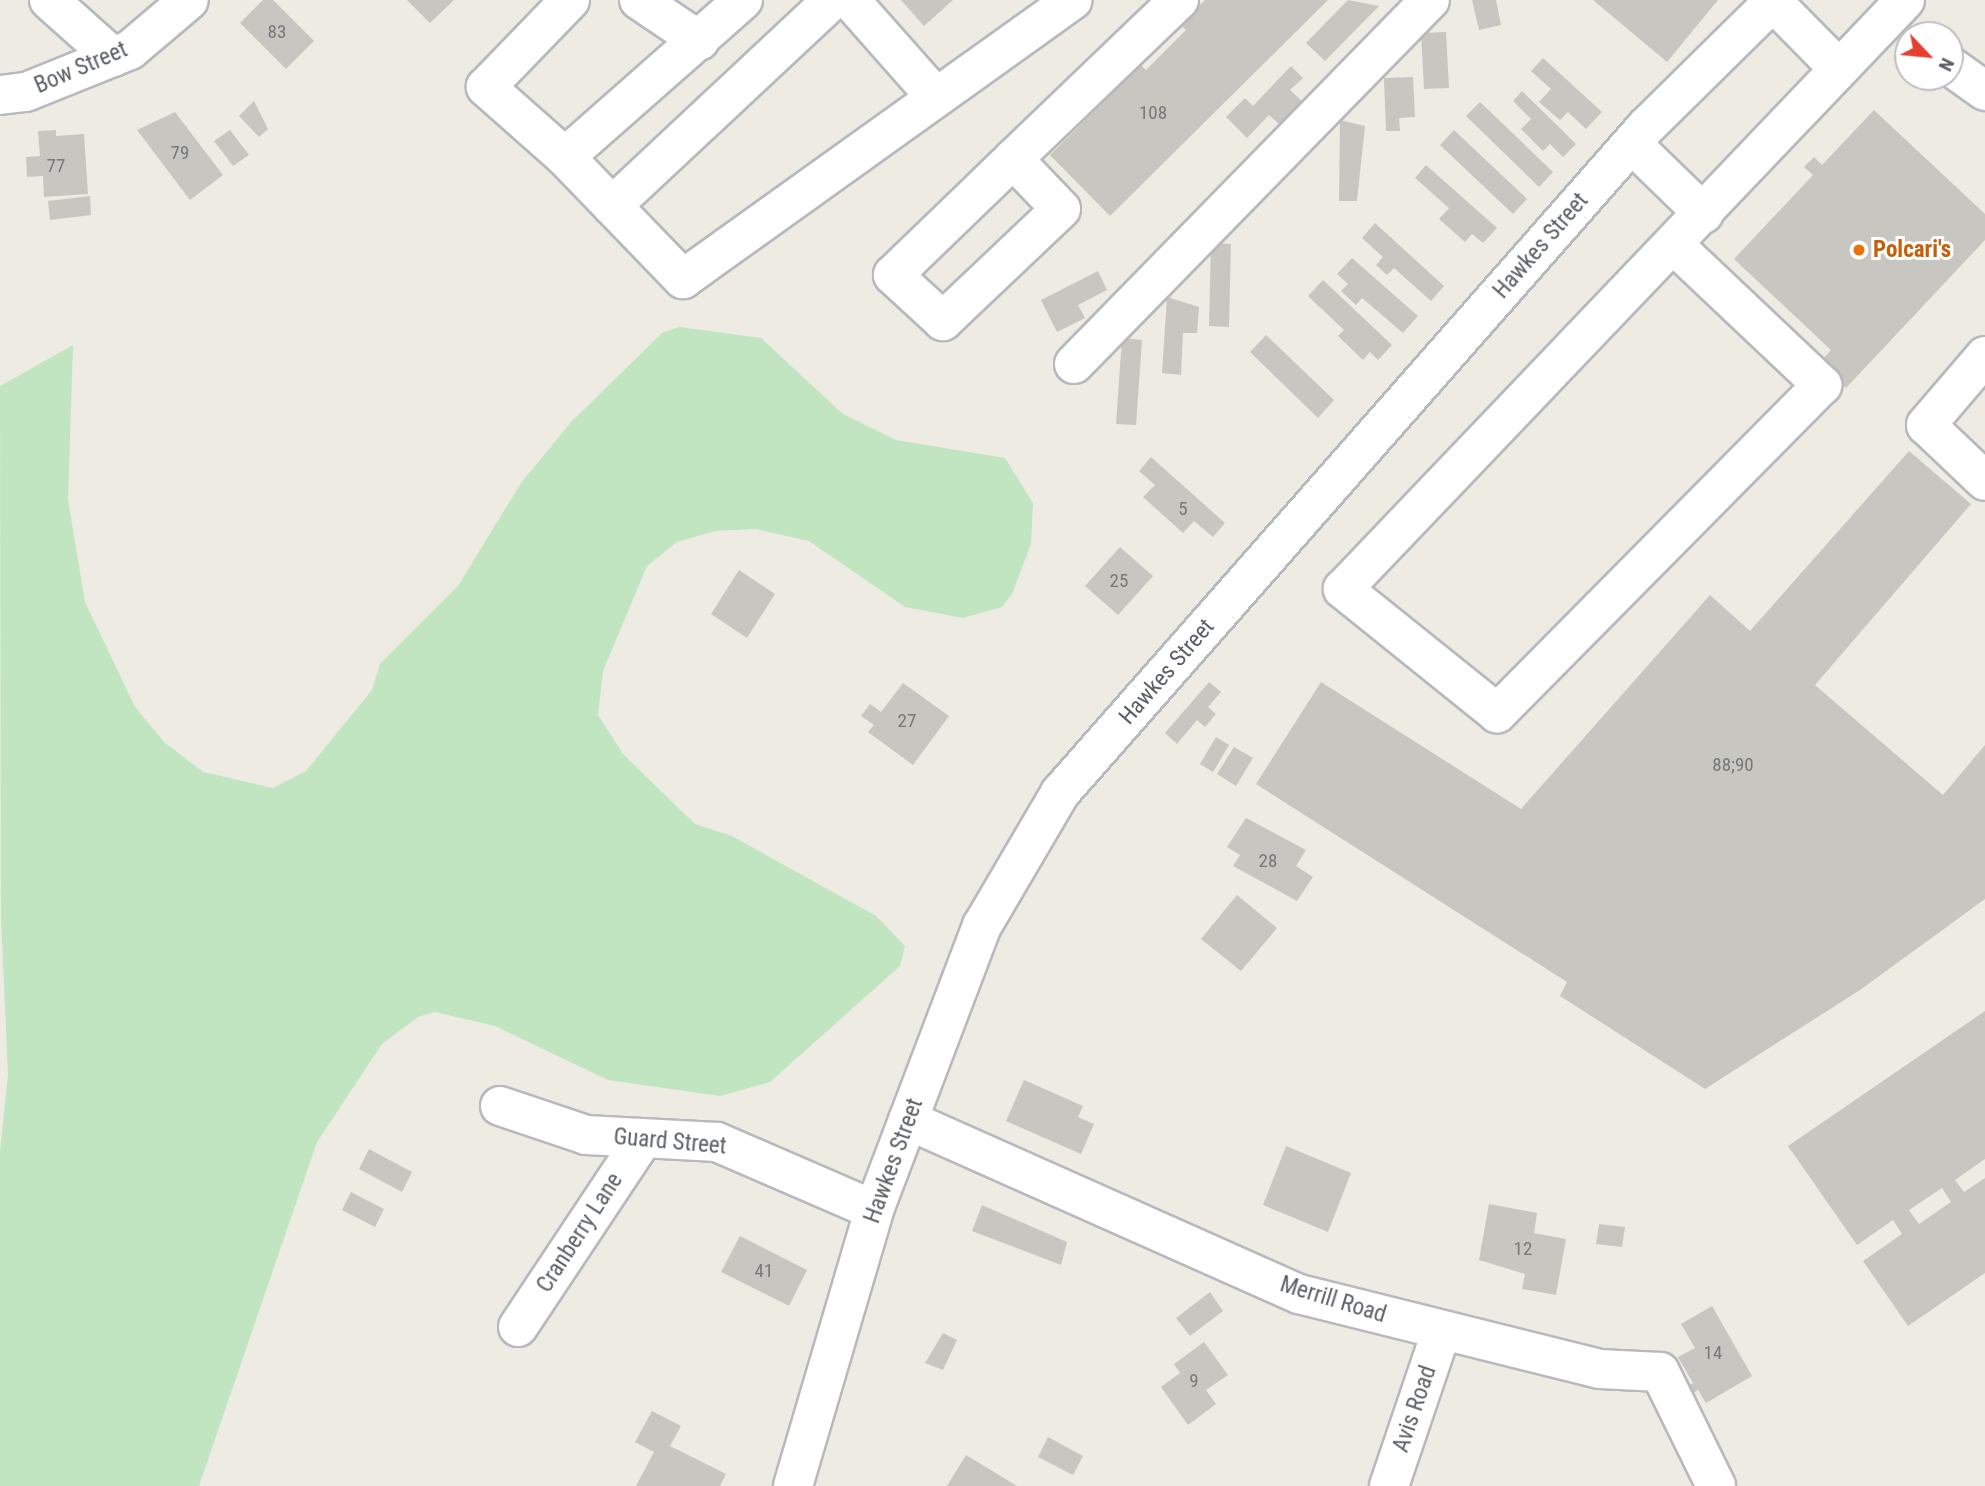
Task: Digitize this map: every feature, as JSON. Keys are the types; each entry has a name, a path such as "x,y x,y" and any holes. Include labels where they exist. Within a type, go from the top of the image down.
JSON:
{"street":[{"path":"49,0 113,57"},
{"name":"Bow Street","path":"0,95 26,92 113,57 189,0"},
{"path":"570,0 486,88 565,157 682,279 934,95 1072,0"},
{"path":"639,0 699,41"},
{"path":"565,157 743,0"},
{"path":"612,205 832,0"},
{"path":"850,0 934,95"},
{"path":"1013,159 1178,0"},
{"path":"1074,363 1430,0"},
{"path":"1774,1 1839,69"},
{"name":"Hawkes Street","path":"793,1486 874,1210 982,926 1060,793 1632,144 1774,1"},
{"path":"1674,245 1822,385 1497,713 1343,589 1674,245 1704,214 1839,69 1901,20"},
{"path":"1964,76 1985,91"},
{"path":"1632,144 1704,214"},
{"path":"1985,356 1926,425 1985,481"},
{"name":"Guard Street","path":"500,1106 586,1135 717,1142 874,1210"},
{"name":"Merrill Road","path":"908,1120 1299,1294 1441,1332 1600,1369 1660,1372 1716,1486"},
{"name":"Cranberry Lane","path":"518,1327 643,1139"},
{"name":"Avis Road","path":"1389,1486 1441,1332"}],"green space":[{"path":"679,327 761,338 843,414 896,440 1005,458 1033,503 1031,544 1012,594 1002,607 963,618 905,607 809,541 755,529 715,531 677,542 647,566 603,671 598,715 623,754 695,824 732,836 876,916 905,946 900,966 770,1082 720,1096 608,1080 495,1026 435,1012 418,1017 382,1044 317,1142 199,1486 0,1486 0,1152 8,1074 1,919 0,386 73,345 68,500 85,602 135,707 164,742 203,772 273,788 306,771 372,690 380,664 458,586 521,483 571,422 662,333"}],"building":[{"path":"263,0 273,0 314,41 286,69 240,23"},
{"path":"407,0 454,0 430,23"},
{"path":"901,0 953,0 924,26"},
{"path":"1205,0 1328,0 1110,216 1050,155 1141,65 1146,70 1186,30 1180,24"},
{"path":"1348,0 1379,6 1325,61 1306,43"},
{"path":"1472,0 1496,0 1501,25 1479,30"},
{"path":"1593,0 1718,0 1667,62"},
{"path":"1446,32 1449,88 1424,89 1421,33"},
{"path":"1543,58 1602,112 1586,129 1568,112 1560,120 1539,102 1551,89 1531,71"},
{"path":"1291,66 1303,78 1290,90 1303,102 1280,125 1269,115 1247,138 1226,117 1245,98 1253,106"},
{"path":"1413,77 1415,117 1399,118 1400,131 1386,131 1384,78"},
{"path":"1522,91 1576,144 1563,157 1550,144 1543,151 1521,129 1531,119 1513,101"},
{"path":"254,101 268,129 259,137 239,116"},
{"path":"1480,102 1553,172 1539,187 1466,116"},
{"name":"Polcari's","path":"1874,110 1985,214 1985,240 1846,388 1819,363 1831,350 1734,259 1813,175 1804,167 1814,157 1822,165"},
{"path":"175,112 223,175 190,200 137,130"},
{"path":"1340,120 1365,126 1357,201 1339,201"},
{"path":"56,130 56,136 84,134 88,194 44,197 43,176 27,177 26,157 40,156 38,131"},
{"path":"230,130 249,155 233,166 214,141"},
{"path":"1454,130 1527,199 1513,214 1440,145"},
{"path":"1426,165 1497,228 1483,243 1472,234 1465,242 1439,219 1449,208 1415,178"},
{"path":"90,196 91,215 50,220 48,201"},
{"path":"1375,223 1444,286 1431,301 1394,268 1387,275 1376,265 1383,257 1362,238"},
{"path":"1211,243 1231,244 1229,327 1209,326"},
{"path":"1352,258 1418,316 1403,333 1362,298 1356,305 1341,291 1348,284 1337,274"},
{"path":"1098,271 1107,290 1078,305 1085,318 1057,332 1041,300"},
{"path":"1323,280 1392,345 1378,360 1370,352 1363,360 1338,336 1344,330 1308,296"},
{"path":"1167,297 1199,307 1197,333 1183,333 1181,375 1162,373"},
{"path":"1266,335 1334,400 1318,418 1250,352"},
{"path":"1122,338 1142,340 1136,425 1116,424"},
{"path":"1909,451 1971,504 1815,685 1943,795 1985,745 1985,899 1860,990 1705,1089 1560,996 1567,982 1256,784 1321,682 1521,809 1710,595 1750,631"},
{"path":"1151,457 1225,523 1213,537 1194,521 1183,533 1143,497 1155,485 1139,471"},
{"path":"1120,547 1153,576 1118,615 1085,586"},
{"path":"739,570 775,594 747,638 711,614"},
{"path":"1209,682 1221,692 1208,707 1216,714 1205,727 1197,720 1177,744 1165,733"},
{"path":"903,683 949,716 913,765 868,732 874,725 861,716 870,704 881,712"},
{"path":"1216,737 1229,745 1213,772 1200,764"},
{"path":"1234,747 1253,758 1236,786 1217,774"},
{"path":"1246,818 1306,850 1296,866 1313,877 1297,901 1233,866 1240,855 1227,847"},
{"path":"1237,895 1277,928 1241,971 1201,939"},
{"path":"1985,1011 1985,1159 1955,1180 1964,1192 1985,1178 1985,1273 1908,1326 1863,1261 1902,1234 1893,1220 1857,1245 1788,1146","holes":["1942,1188 1951,1202 1919,1224 1909,1210"]},
{"path":"1024,1080 1083,1106 1078,1117 1094,1124 1081,1154 1006,1121"},
{"path":"1286,1146 1351,1173 1328,1232 1263,1205"},
{"path":"369,1149 412,1172 402,1192 359,1169"},
{"path":"351,1192 384,1209 375,1227 342,1210"},
{"path":"1489,1204 1537,1213 1534,1233 1566,1239 1556,1295 1522,1289 1525,1274 1479,1260"},
{"path":"982,1205 1067,1242 1061,1265 972,1231"},
{"path":"1599,1224 1625,1227 1622,1247 1596,1244"},
{"path":"740,1236 807,1270 789,1306 721,1272"},
{"path":"1210,1292 1223,1311 1190,1336 1176,1318"},
{"path":"1712,1306 1752,1376 1706,1403 1698,1390 1690,1395 1685,1388 1693,1383 1678,1357 1695,1348 1681,1324"},
{"path":"943,1333 957,1340 943,1370 925,1363"},
{"path":"1204,1342 1228,1375 1206,1390 1216,1404 1188,1425 1161,1387 1180,1373 1174,1364"},
{"path":"652,1411 681,1426 670,1446 726,1474 720,1486 636,1486 654,1452 635,1442"},
{"path":"1048,1437 1083,1456 1073,1475 1038,1457"},
{"path":"966,1455 1017,1486 947,1486"}],"place":[{"name":"Polcari's","path":"1859,250"}]}
